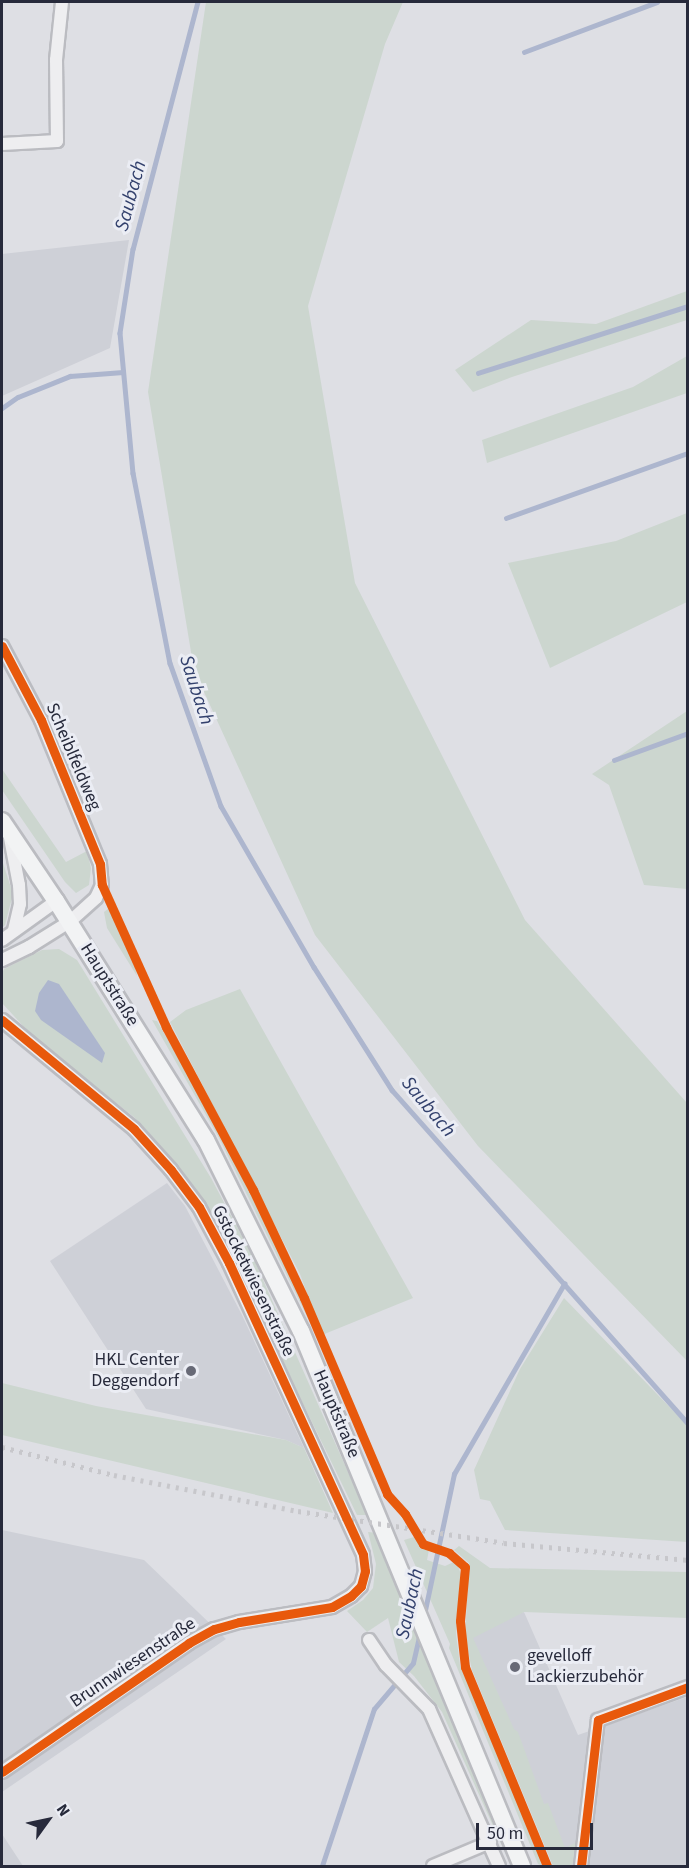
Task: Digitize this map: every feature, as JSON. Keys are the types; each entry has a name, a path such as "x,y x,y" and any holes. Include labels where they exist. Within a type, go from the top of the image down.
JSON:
{"main road":[{"name":"Hauptstraße","path":"5,826 56,901 211,1150 301,1331 413,1597 522,1866"}],"street":[{"path":"2,144 57,141 56,60 62,2"},
{"name":"Scheiblfeldweg","path":"2,646 41,720 100,864 102,885 96,898 69,922"},
{"path":"5,826 19,885 20,904 14,930"},
{"path":"2,940 56,901"},
{"path":"2,960 29,947 69,922"},
{"name":"Gstocketwiesenstraße","path":"2,1020 134,1129 171,1170 199,1207 229,1263 363,1555 365,1571 361,1586 351,1596 332,1607"},
{"name":"Brunnwiesenstraße","path":"2,1772 189,1642 213,1629 239,1622 332,1607"},
{"path":"369,1640 391,1670 420,1698 441,1731 499,1866"},
{"path":"581,1866 598,1720 687,1687"},
{"path":"433,1866 490,1842"}],"shaded area":[{"path":"206,2 403,2 385,44 308,306 355,583 525,920 687,1103 687,1361 478,1146 315,935 194,670 148,392"},
{"path":"129,240 110,348 2,396 2,254"},
{"path":"687,291 687,320 473,392 455,370 531,320 596,324"},
{"path":"687,356 687,393 487,463 482,440 633,387"},
{"path":"687,513 687,602 550,668 508,563 616,541"},
{"path":"687,711 687,889 644,885 609,785 592,774"},
{"path":"2,769 66,862 87,851 91,868 89,885 76,893 65,882 2,790"},
{"path":"2,860 13,894 5,925 2,928"},
{"path":"109,908 135,966 137,976 107,928 104,912"},
{"path":"59,949 77,960 211,1178 252,1255 367,1515 357,1515 294,1385 239,1261 205,1204 178,1167 134,1117 36,1040 2,1003 4,969 42,950"},
{"path":"240,989 413,1298 322,1335 300,1274 170,1022 186,1010"},
{"path":"152,1020 157,1021 209,1111 287,1265 329,1361 219,1138"},
{"path":"167,1183 185,1206 242,1315 304,1448 286,1440 146,1409 50,1261"},
{"path":"564,1298 687,1425 687,1542 505,1530 490,1501 480,1499 474,1470 520,1369"},
{"path":"2,1383 96,1406 286,1440 304,1448 333,1513 2,1435"},
{"path":"2,1530 144,1560 226,1639 2,1792"},
{"path":"368,1532 378,1533 425,1656 514,1866 511,1866 442,1712 414,1676 399,1662 388,1618 367,1632 347,1611 363,1600 373,1588 376,1564"},
{"path":"414,1537 419,1544 429,1550 427,1560 445,1566 456,1561 462,1577 456,1634 460,1665 543,1866 538,1864 449,1648 450,1644 404,1540"},
{"path":"459,1546 490,1568 687,1572 687,1618 524,1612 473,1638 514,1729 518,1732 544,1804 548,1803 565,1848 577,1842 571,1866 553,1866 472,1670 465,1638 469,1563 454,1550"},
{"path":"524,1612 578,1735 687,1697 687,1866 556,1866 467,1632"},
{"path":"2,1834 23,1866 2,1866"}],"water":[{"path":"48,980 59,984 105,1053 102,1063 41,1020 35,1011 39,993"}],"waterway":[{"name":"Saubach","path":"198,2 133,249 120,333 133,473 170,663 221,806 314,967 392,1090 688,1423"},
{"path":"524,52 657,2"},
{"path":"478,373 688,306"},
{"path":"2,408 18,397 70,376 123,372"},
{"path":"506,518 688,453"},
{"path":"614,760 688,733"},
{"name":"Saubach","path":"424,1615 454,1474 564,1284"},
{"name":"Saubach","path":"322,1866 374,1709 413,1663 420,1632"}],"railway":[{"path":"2,1447 114,1475 298,1511 504,1543 688,1560"}],"cycle path":[{"path":"2,646 41,720 100,864 102,885 166,1027 253,1190 304,1298 387,1494 405,1514 423,1544 449,1553 465,1567 460,1621 465,1667 547,1866"},
{"path":"2,1020 134,1129 171,1170 199,1207 229,1263 363,1555 365,1571 361,1586 351,1596 332,1607 239,1622 214,1629 189,1643 2,1772"},
{"path":"581,1866 598,1720 688,1687"}],"place":[{"name":"HKL Center Deggendorf","path":"191,1371"},
{"name":"gevelloff Lackierzubehör","path":"515,1667"}]}
